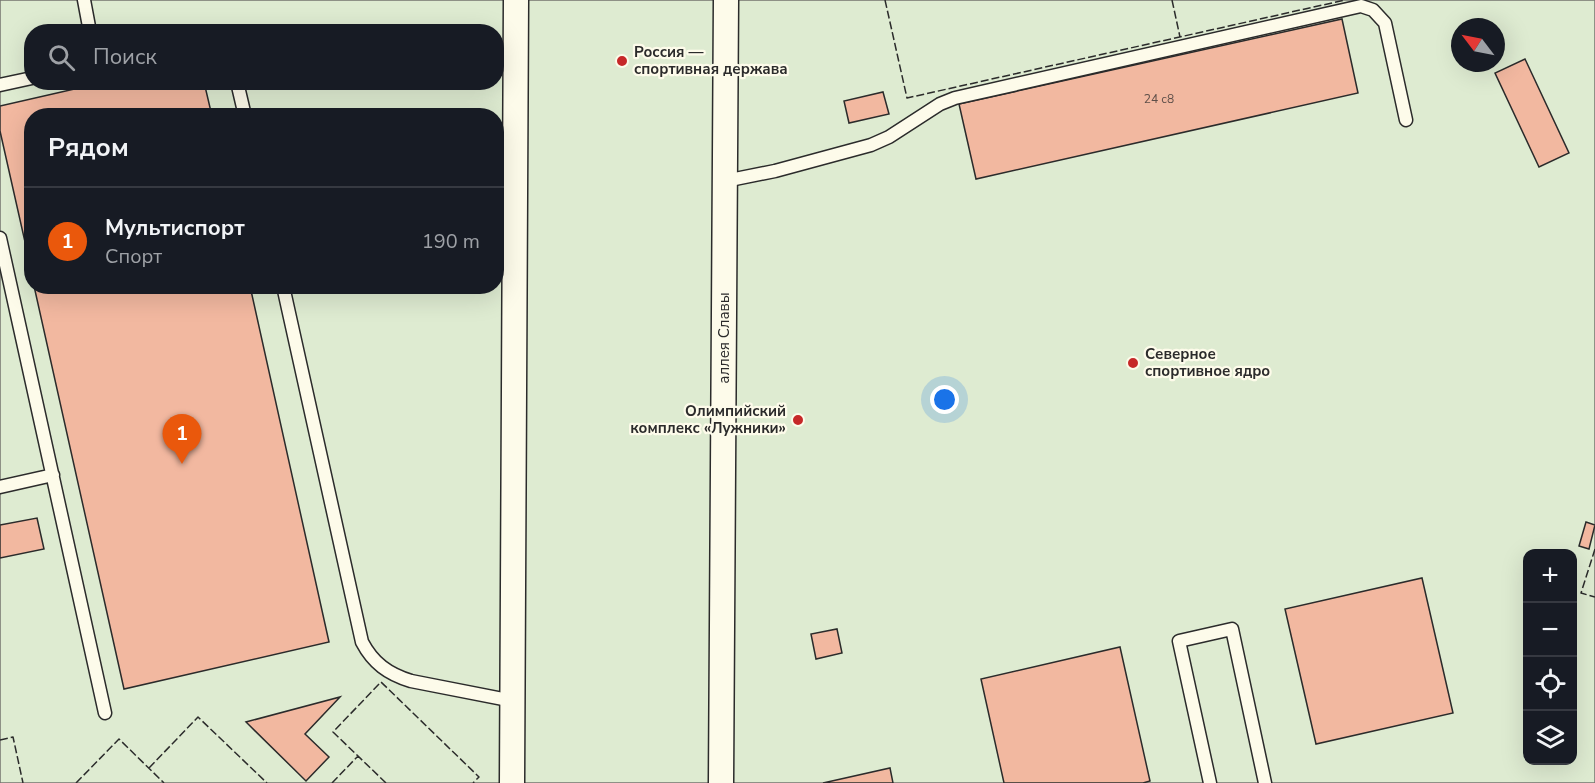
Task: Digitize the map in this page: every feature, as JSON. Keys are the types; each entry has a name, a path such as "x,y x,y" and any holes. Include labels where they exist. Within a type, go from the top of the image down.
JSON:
{"street":[{"path":"512,783 516,0"},
{"name":"аллея Славы","path":"721,783 726,0"}],"lane":[{"path":"84,0 88,24"},
{"path":"725,181 871,146 895,134 940,104 955,98 1360,6 1373,10 1385,24 1406,120"},
{"path":"0,85 24,80"},
{"path":"239,90 243,108"},
{"path":"0,238 6,292 52,475 105,712"},
{"path":"285,294 362,642 366,650 381,668 396,676 513,701"},
{"path":"0,487 52,475"},
{"path":"1210,783 1179,640 1232,629 1265,783"}],"green space":[{"name":"Олимпийский комплекс «Лужники»","path":"0,0 1595,0 1595,783 0,783"}],"building":[{"path":"1342,19 1358,93 976,179 959,104"},
{"path":"1525,59 1569,153 1539,167 1495,73 1505,72 1505,68"},
{"path":"70,90 206,90 210,108 24,108 24,238 0,131 0,106"},
{"path":"883,92 889,114 849,123 844,101"},
{"path":"36,294 252,294 329,642 124,689"},
{"path":"37,518 44,549 0,558 0,525"},
{"path":"1586,522 1595,525 1589,549 1579,546"},
{"path":"1422,578 1453,713 1316,744 1285,609"},
{"path":"837,629 842,653 816,659 811,634"},
{"path":"1120,647 1150,781 1143,783 1004,783 981,679"},
{"path":"340,697 305,734 329,757 306,781 246,722"},
{"path":"890,768 893,783 823,783"}],"fence":[{"path":"885,0 907,98 1345,0"},
{"path":"1172,0 1180,37"},
{"path":"1595,549 1581,593 1595,597"},
{"path":"386,783 333,732 381,682 479,777 473,783"},
{"path":"149,768 198,717 267,783"},
{"path":"0,740 13,737 23,783"},
{"path":"76,783 119,739 164,783"},
{"path":"332,783 358,756"}],"place":[{"name":"Россия — спортивная держава","path":"622,61"},
{"name":"Северное спортивное ядро","path":"1133,363"},
{"name":"Олимпийский комплекс «Лужники»","path":"798,420"},
{"name":"Мультиспорт","path":"182,464"}]}
